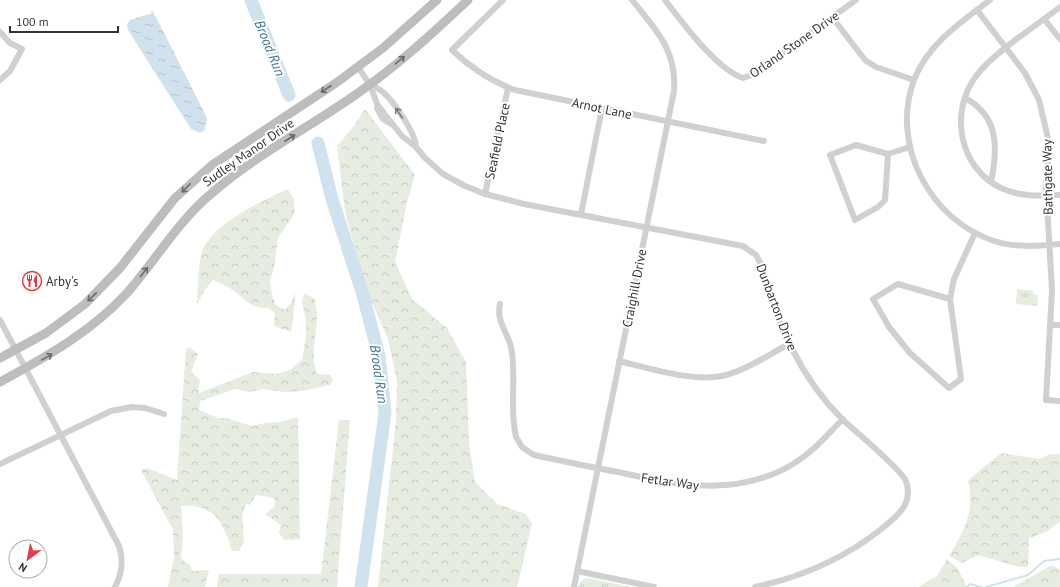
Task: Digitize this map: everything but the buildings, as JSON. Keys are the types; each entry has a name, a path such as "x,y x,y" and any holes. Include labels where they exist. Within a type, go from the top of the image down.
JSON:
{"main road":[{"name":"Sudley Manor Drive","path":"0,358 58,324 85,304 120,268 175,198 212,165 358,67 410,26 437,0"},
{"name":"Sudley Manor Drive","path":"0,382 74,340 108,312 142,274 184,220 211,193 250,164 370,85 437,29 468,0"}],"street":[{"name":"Arnot Lane","path":"503,0 452,50 482,74 508,88 764,141"},
{"name":"Craighill Drive","path":"574,587 675,82 671,56 659,34 632,0"},
{"path":"667,2 674,0"},
{"name":"Orland Stone Drive","path":"667,2 702,45 726,67 743,78 752,76 856,0"},
{"path":"990,0 941,40 928,56 914,80 908,115 910,147 916,168 926,187 946,212 975,233 996,242 1013,245 1060,244"},
{"path":"1060,7 1007,47 976,76 965,98 960,119 964,143 974,165 991,182 1000,188 1020,195 1060,194"},
{"name":"Bathgate Way","path":"978,10 1007,47 1030,83 1044,115 1048,148 1046,195 1052,290 1046,400 1060,401"},
{"path":"832,18 865,60 876,67 914,80"},
{"path":"1044,19 1060,39"},
{"path":"0,32 10,43 22,49 10,72 0,80"},
{"name":"Dunbarton Drive","path":"358,67 370,85 377,104 393,126 443,174 465,186 485,194 524,204 743,246 756,255 761,264 772,300 789,344 812,383 843,419 903,476 908,489 904,508 898,516 859,547 836,560 799,575 755,587"},
{"name":"Dunbarton Drive","path":"370,85 377,88 389,99 415,137 416,147"},
{"name":"Seafield Place","path":"485,194 508,88"},
{"path":"965,98 981,109 994,136 996,156 991,182"},
{"name":"Dunbarton Drive","path":"377,104 377,111 383,120 393,126"},
{"path":"581,214 602,108"},
{"path":"888,154 885,200 878,207 855,220 830,155 856,145 888,154 910,147"},
{"path":"950,299 898,284 873,298 889,327 910,353 949,388 962,378 950,299 954,279 975,233"},
{"name":"Fetlar Way","path":"500,304 497,314 507,336 512,356 514,430 518,442 527,452 534,455 681,485 717,486 734,484 771,474 792,464 814,449 843,419"},
{"path":"0,320 119,546 122,556 122,568 114,587"},
{"path":"1050,325 1060,325"},
{"path":"619,362 693,376 721,376 743,368 789,344"},
{"path":"0,464 103,414 125,408 145,408 164,414"},
{"path":"577,571 654,587"}],"green space":[{"path":"365,109 415,175 407,202 395,262 412,299 447,328 466,362 469,443 475,482 497,504 526,514 532,524 517,587 378,587 396,420 397,381 388,339 365,287 345,211 337,146 354,126"},
{"path":"288,189 294,200 295,213 278,238 274,268 270,281 272,295 276,305 285,310 292,302 295,292 291,332 274,326 275,313 269,308 261,308 250,304 228,287 213,280 204,291 197,304 198,276 201,254 209,239 229,221 241,213"},
{"path":"1017,289 1033,291 1033,294 1038,295 1037,306 1016,304"},
{"path":"304,293 315,299 316,304 317,318 314,346 315,367 317,374 330,375 333,380 330,385 302,391 285,392 263,389 250,392 235,389 200,401 199,410 218,418 226,418 252,426 280,422 298,417 300,539 284,540 279,533 281,525 265,514 275,506 274,498 256,495 250,505 246,504 242,516 244,541 239,551 232,551 221,524 210,512 202,508 181,506 183,537 181,559 190,565 192,571 209,570 205,587 168,587 174,557 173,530 141,470 147,468 177,480 186,348 190,348 198,354 191,372 200,380 199,393 253,372 276,374 290,370 302,360 306,336 306,319 302,303"},
{"path":"339,420 350,420 337,587 217,587 219,574 321,574"},
{"path":"1001,453 1039,459 1051,454 1060,454 1060,522 1046,532 1029,538 1028,567 1019,567 978,555 962,563 949,556 964,529 967,520 970,502 968,480"},
{"path":"947,559 958,569 967,587 918,587 937,576"},
{"path":"1052,565 1060,570 1060,587 1013,587"},
{"path":"588,578 631,587 578,587 582,580"}],"water":[{"path":"153,14 156,17 207,118 205,130 200,133 191,129 128,30 127,24 130,20"}],"waterway":[{"name":"Broad Run","path":"251,0 289,95"},
{"name":"Broad Run","path":"318,143 332,199 363,295 379,356 385,413 361,587"},
{"path":"986,587 1028,575 1044,561 1060,559"},
{"path":"967,587 970,584 981,587"}],"place":[{"name":"Arby's","path":"32,281"}]}
